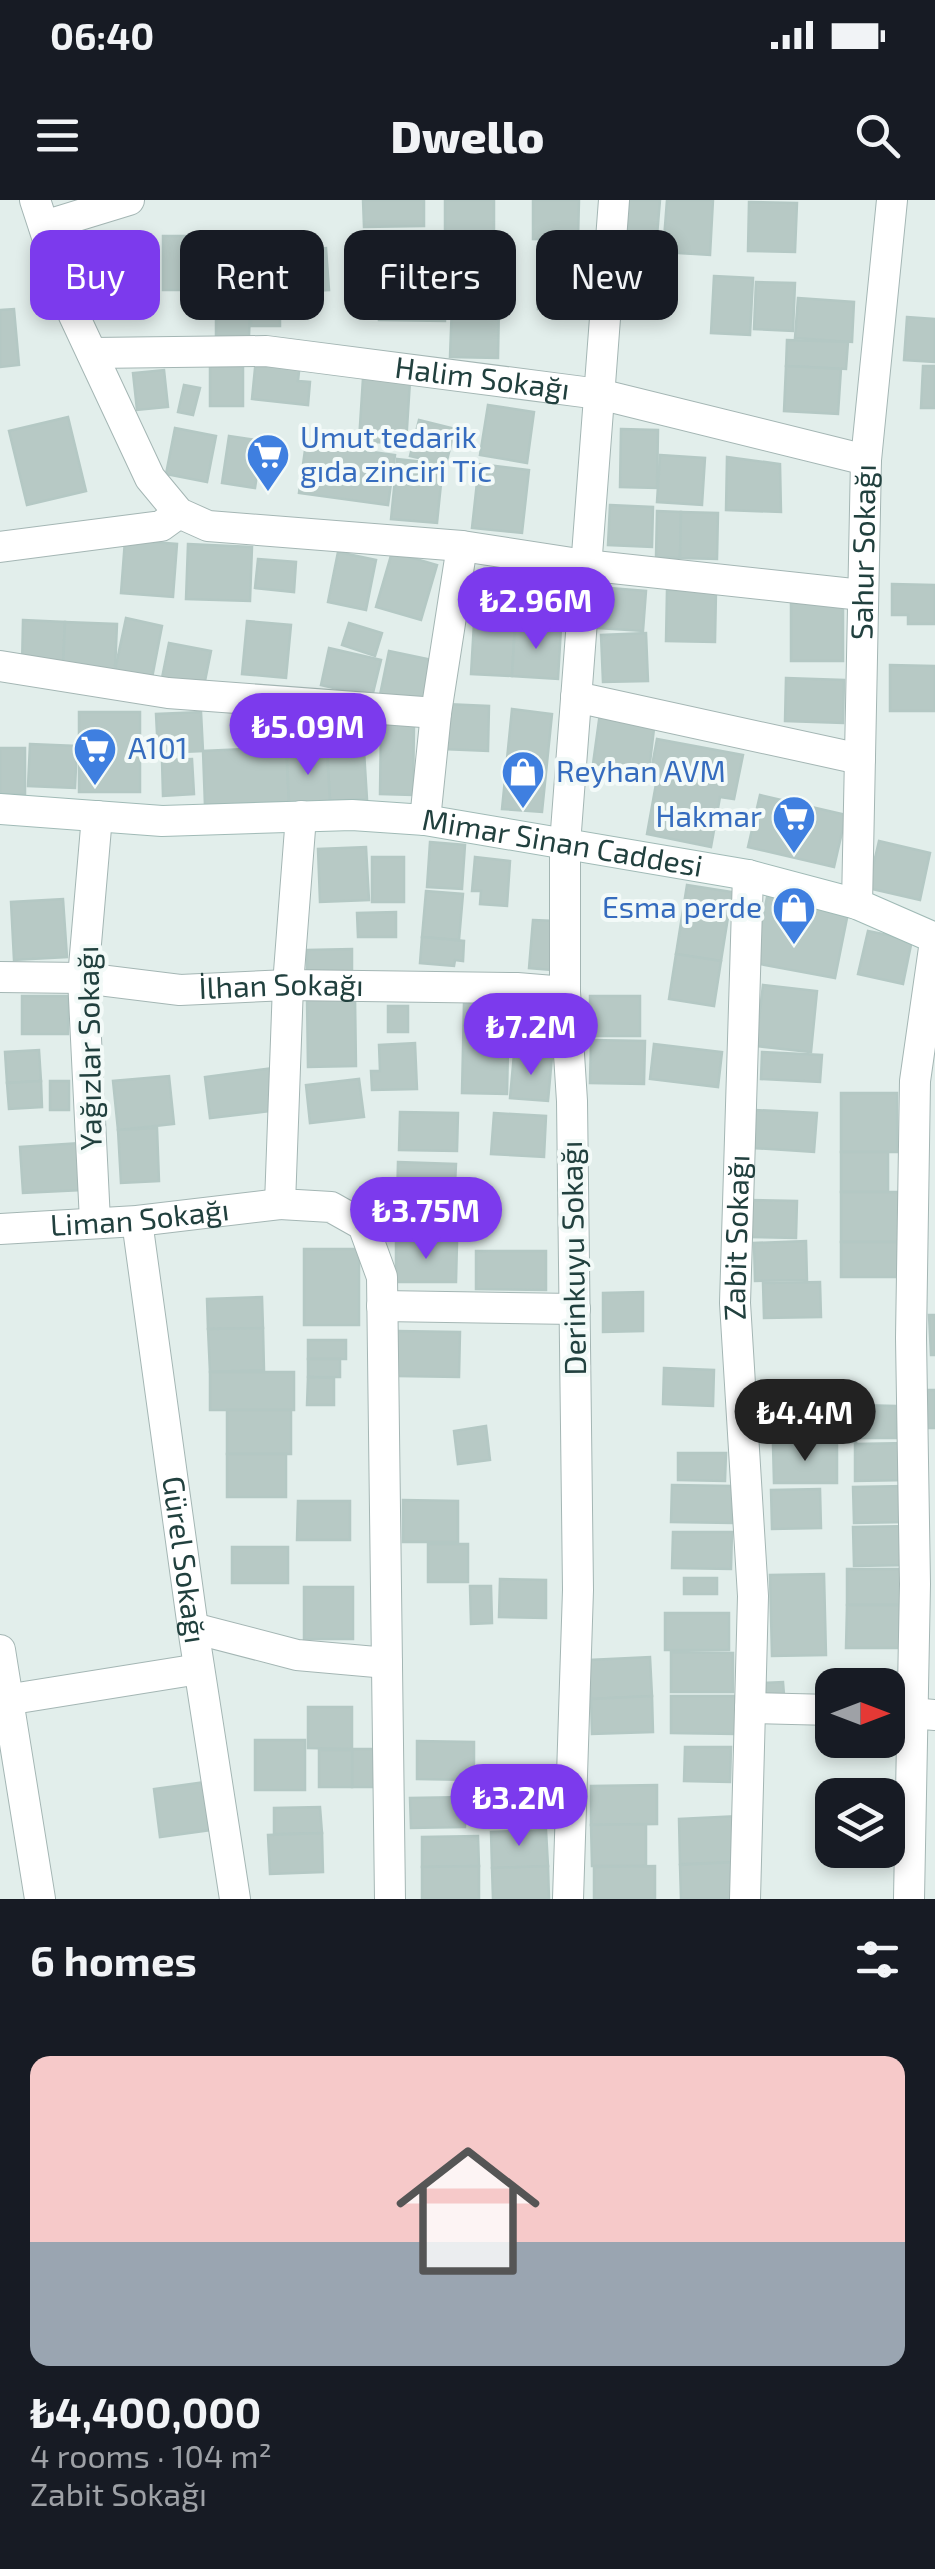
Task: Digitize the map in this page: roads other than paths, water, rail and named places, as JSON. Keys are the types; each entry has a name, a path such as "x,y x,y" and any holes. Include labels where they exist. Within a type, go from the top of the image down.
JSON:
{"street":[{"path":"129,200 40,213 70,307 150,478 179,513 208,526 462,546 586,565 862,595"},
{"name":"Derinkuyu Sokağı","path":"568,1899 578,1590 572,1102 565,992 564,844 614,200"},
{"name":"Sahur Sokağı","path":"858,904 866,460 892,200"},
{"name":"Halim Sokağı","path":"92,353 266,351 599,394 866,460"},
{"path":"0,547 161,526 179,513"},
{"path":"425,820 436,712 462,546"},
{"path":"0,666 168,693 436,712"},
{"path":"576,697 860,759"},
{"name":"Mimar Sinan Caddesi","path":"0,809 162,821 352,814 425,820 748,876 858,904 935,939"},
{"name":"Yağızlar Sokağı","path":"95,1221 83,978 97,816"},
{"path":"280,1204 288,986 301,816"},
{"name":"Zabit Sokağı","path":"745,1899 752,1596 735,1303 748,876"},
{"path":"909,1899 915,1584 911,1338 915,1082 935,939"},
{"name":"İlhan Sokağı","path":"0,977 83,978 180,990 288,986 565,992"},
{"name":"Liman Sokağı","path":"0,1229 137,1221 280,1204 331,1207 363,1224 382,1277 390,1899"},
{"name":"Gürel Sokağı","path":"137,1221 235,1899"},
{"path":"382,1306 575,1309"},
{"path":"193,1628 297,1655 387,1663"},
{"path":"0,1650 4,1701 40,1899"},
{"path":"4,1701 199,1669"},
{"path":"750,1708 815,1710"}],"place":[{"name":"Umut tedarik gıda zinciri Tic","path":"268,493"},
{"name":"A101","path":"95,787"},
{"name":"Reyhan AVM","path":"523,810"},
{"name":"Hakmar","path":"794,855"},
{"name":"Esma perde","path":"794,946"}]}
